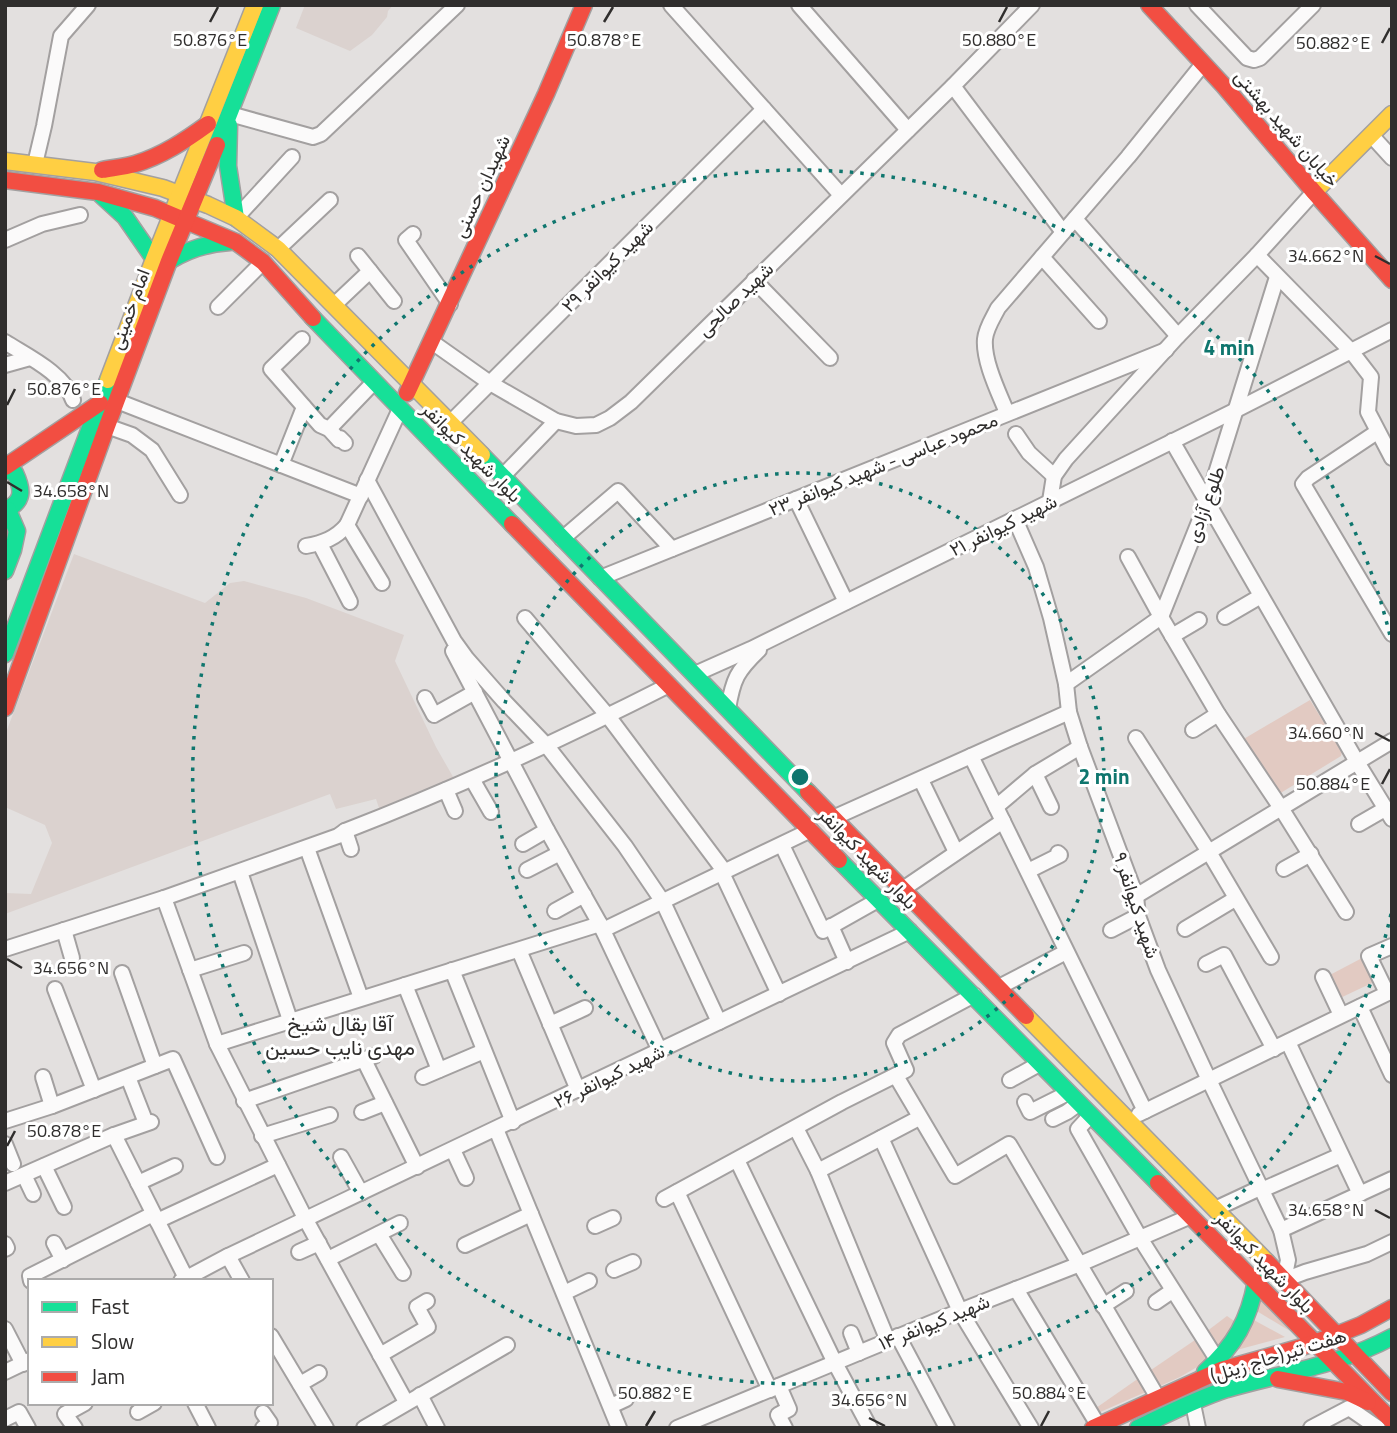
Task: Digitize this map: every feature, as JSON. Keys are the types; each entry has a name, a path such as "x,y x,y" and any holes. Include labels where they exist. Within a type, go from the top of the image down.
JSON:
{"main road":[{"name":"امام خمینی","path":"187,197 208,123 255,5"},
{"name":"امام خمینی","path":"5,708 100,424 100,403 187,197 230,114 272,5"},
{"name":"شهیدان حسنی","path":"400,409 546,94 584,5"},
{"name":"خیابان شهید بهشتی","path":"1149,5 1392,280"},
{"path":"230,114 228,166 236,218"},
{"path":"1314,192 1392,114"},
{"path":"5,161 95,172 135,164 194,135 208,123"},
{"name":"بلوار شهید کیوانفر","path":"95,172 163,188 187,197 236,218 278,249 412,383 1392,1394"},
{"name":"بلوار شهید کیوانفر","path":"5,180 98,192 155,208 236,242 263,262 400,409 878,900 1378,1406 1383,1425"},
{"path":"98,192 125,217 162,260 210,242 236,242"},
{"name":"امام خمینی","path":"5,654 100,424 117,401 162,260"},
{"path":"5,572 17,531 6,510 13,508 20,497 21,484 15,473 5,468 100,403"},
{"path":"1229,1388 1230,1377 1219,1366 1243,1325 1256,1281"},
{"name":"هفت تیر(حاج زینل)","path":"1095,1427 1189,1384 1219,1366 1336,1335 1392,1308"},
{"name":"هفت تیر(حاج زینل)","path":"1138,1428 1229,1388 1333,1361 1375,1347 1392,1337"},
{"path":"1270,1378 1347,1392 1378,1406"}],"street":[{"path":"35,164 61,36 88,5"},
{"path":"230,114 313,136 321,134 457,5"},
{"path":"671,5 841,195"},
{"path":"799,5 908,130"},
{"name":"شهید صالحی","path":"432,342 490,383 556,421 586,426 596,425 610,418 631,402 1032,5"},
{"path":"1197,5 1247,58 1254,60 1260,58 1313,5"},
{"path":"1007,414 986,356 984,340 998,309 1203,64"},
{"path":"953,86 1063,232"},
{"name":"شهید کیوانفر ۲۹","path":"450,423 764,109"},
{"path":"1371,135 1392,159"},
{"path":"236,218 292,156"},
{"path":"1050,501 1054,476 1066,459 1314,192"},
{"path":"278,249 330,200"},
{"path":"5,240 43,224 80,215"},
{"path":"1075,219 1178,336"},
{"path":"413,234 406,240 450,304"},
{"path":"1257,255 1351,351 1371,377 1368,412 1392,458"},
{"path":"358,256 394,301"},
{"path":"1042,257 1099,321"},
{"path":"218,307 263,262"},
{"path":"334,305 370,271"},
{"name":"طلوع آزادی","path":"1161,617 1208,502 1277,277"},
{"path":"754,281 830,358"},
{"name":"شهید کیوانفر ۲۱","path":"695,674 1236,410 1392,330"},
{"path":"302,339 271,369 320,425 345,443"},
{"path":"5,342 58,377 70,390 73,400"},
{"name":"محمود عباسی - شهید کیوانفر ۲۳","path":"600,578 1166,349"},
{"path":"5,365 30,358"},
{"path":"329,429 374,382"},
{"path":"117,401 360,496"},
{"path":"281,465 304,407"},
{"path":"351,602 313,545 338,535 347,525 400,409"},
{"path":"502,477 556,421"},
{"path":"100,424 132,435 152,450 180,495"},
{"path":"1377,432 1303,484 1392,634"},
{"path":"1016,434 1029,453 1054,476"},
{"path":"1172,441 1389,814 1359,824"},
{"path":"367,480 463,660 547,746 625,846 663,902 719,1022"},
{"path":"562,539 618,491 673,549"},
{"path":"796,499 846,602"},
{"name":"شهید کیوانفر ۹","path":"1014,519 1036,567 1051,618 1066,684 1069,712 1136,896 1138,916 1158,970 1281,1230 1288,1260 1284,1280"},
{"path":"347,525 382,583"},
{"path":"1128,557 1219,714 1282,808 1346,912"},
{"path":"1225,617 1261,596"},
{"path":"1066,684 1161,617"},
{"path":"525,618 608,716 723,873 779,994"},
{"path":"1172,636 1199,620"},
{"path":"728,709 731,691 742,666 770,639"},
{"path":"463,660 475,692 601,927 660,1051"},
{"path":"5,949 164,898 338,836 547,746 669,685"},
{"path":"425,698 434,715 475,692"},
{"path":"833,818 1069,712"},
{"path":"1193,730 1219,714"},
{"path":"1136,737 1272,957"},
{"path":"1136,896 1392,741"},
{"path":"996,807 1035,774 1080,747"},
{"path":"971,756 1145,1111"},
{"path":"1035,774 1051,807"},
{"path":"472,779 491,813"},
{"path":"921,780 956,852"},
{"path":"446,790 455,811"},
{"path":"903,889 1003,821"},
{"path":"523,844 547,830"},
{"path":"217,1044 262,1036 290,1020 601,927 663,902 811,830"},
{"path":"345,831 351,849"},
{"path":"782,845 822,931 878,900"},
{"path":"307,848 361,998"},
{"path":"527,870 560,853"},
{"path":"1028,871 1060,855 1058,853"},
{"path":"1284,869 1311,854"},
{"path":"240,872 290,1020"},
{"path":"555,911 584,895"},
{"path":"164,898 217,1044 244,1101 306,1220 407,1402"},
{"path":"1185,929 1235,899"},
{"path":"1111,930 1138,916"},
{"path":"831,926 847,962"},
{"path":"64,930 72,958"},
{"name":"شهید کیوانفر ۲۶","path":"186,1279 228,1256 910,931"},
{"path":"1128,1120 1390,992 1369,956 1392,946"},
{"path":"519,950 578,1090"},
{"path":"999,987 1066,952"},
{"path":"190,971 244,953"},
{"path":"1206,964 1224,955 1274,1049"},
{"path":"452,970 513,1122"},
{"path":"122,973 155,1066"},
{"path":"1323,977 1341,1016"},
{"path":"405,985 439,1070"},
{"path":"55,989 94,1090"},
{"path":"664,1199 906,1070 894,1042 899,1035 974,995"},
{"path":"1360,1007 1392,1075"},
{"path":"550,1024 585,1008"},
{"path":"1288,1042 1360,1194"},
{"path":"423,1077 484,1051"},
{"path":"244,1101 369,1058 384,1103 417,1167"},
{"path":"5,1121 52,1106 173,1059 217,1157"},
{"path":"1010,1080 1039,1064"},
{"path":"896,1076 955,1176 1009,1144 1158,1398"},
{"path":"43,1077 52,1106"},
{"path":"5,1183 149,1122 128,1077"},
{"path":"1025,1102 1030,1112 1079,1104"},
{"path":"362,1112 384,1103"},
{"path":"1053,1119 1079,1104"},
{"path":"1079,1104 1078,1129 1140,1238 1219,1366"},
{"path":"262,1136 330,1115"},
{"path":"818,1171 919,1118"},
{"path":"796,1128 893,1339 947,1428"},
{"path":"496,1129 619,1428"},
{"path":"114,1135 184,1279"},
{"path":"881,1138 960,1311 1031,1428"},
{"path":"5,1144 13,1164"},
{"path":"453,1150 466,1178"},
{"path":"1215,1209 1341,1155"},
{"path":"341,1157 361,1194"},
{"path":"737,1160 835,1363 870,1428"},
{"path":"30,1278 155,1217 278,1165"},
{"path":"44,1166 64,1207"},
{"path":"138,1183 175,1166"},
{"path":"24,1175 33,1194"},
{"path":"1281,1230 1392,1179"},
{"path":"1098,1198 1113,1190"},
{"path":"677,1192 775,1388 789,1409 778,1415 785,1428"},
{"path":"465,1245 531,1214"},
{"name":"شهید کیوانفر ۱۴","path":"677,1428 1191,1216"},
{"path":"595,1226 613,1218"},
{"path":"328,1259 400,1223"},
{"path":"379,1234 403,1273"},
{"path":"299,1252 319,1242"},
{"path":"1284,1280 1367,1254 1392,1242"},
{"path":"54,1243 63,1260"},
{"path":"5,1244 5,1249"},
{"path":"228,1256 241,1279"},
{"path":"614,1270 633,1262"},
{"path":"564,1293 589,1282"},
{"path":"1016,1289 1057,1356 1095,1427"},
{"path":"1103,1306 1126,1291"},
{"path":"1156,1303 1172,1291"},
{"path":"380,1355 428,1327 417,1307 427,1301"},
{"path":"5,1329 27,1362 5,1372"},
{"path":"850,1334 859,1353"},
{"path":"273,1339 326,1428"},
{"path":"366,1427 507,1345"},
{"path":"300,1384 320,1373"},
{"path":"420,1395 437,1428"},
{"path":"611,1406 626,1399"},
{"path":"1193,1404 1198,1428"},
{"path":"75,1428 65,1414 81,1405"},
{"path":"138,1412 150,1405"},
{"path":"196,1405 208,1428"},
{"path":"1311,1428 1349,1408 1383,1425"},
{"path":"5,1419 19,1412 28,1428"}],"shaded area":[{"path":"305,5 393,5 372,35 350,51 296,28"},
{"path":"74,554 205,603 230,583 244,581 306,598 404,635 395,661 436,747 456,782 381,814 376,799 336,809 330,794 5,914 5,893 31,894 52,843 45,825 5,807 5,735"},
{"path":"1310,700 1342,752 1341,756 1279,794 1242,740"},
{"path":"1364,957 1376,981 1336,1000 1326,977"},
{"path":"1259,1298 1290,1331 1255,1310"},
{"path":"1227,1316 1237,1323 1216,1354 1202,1335"},
{"path":"1252,1319 1285,1337 1233,1351"},
{"path":"1195,1340 1209,1360 1160,1386 1151,1370"},
{"path":"1139,1378 1148,1391 1098,1413 1096,1408"}],"traffic: fast":[{"path":"217,145 272,5"},
{"path":"229,125 228,166 236,218"},
{"path":"101,195 125,217 154,259"},
{"path":"169,261 198,247 230,242"},
{"path":"313,318 512,524"},
{"path":"5,654 108,380"},
{"path":"482,455 808,792"},
{"path":"5,470 15,473 20,490 19,499 5,510"},
{"path":"5,571 17,531 8,510"},
{"path":"839,860 1158,1183"},
{"path":"1205,1372 1225,1352 1239,1331 1245,1320 1256,1281"},
{"path":"1138,1428 1215,1393 1332,1362 1392,1337"}],"traffic: slow":[{"path":"108,380 255,5"},
{"path":"1314,192 1392,114"},
{"path":"5,161 95,172 163,188 236,218 278,249 482,455"},
{"path":"1026,1016 1267,1262"}],"traffic: jam":[{"path":"407,393 546,94 584,5"},
{"path":"1149,5 1224,86 1392,280"},
{"path":"102,170 155,157 208,124"},
{"path":"5,708 169,261 217,145"},
{"path":"5,180 98,192 155,208 236,242 263,262 313,318"},
{"path":"5,467 100,403"},
{"path":"512,524 839,860"},
{"path":"808,792 1026,1016"},
{"path":"1158,1183 1392,1421"},
{"path":"1267,1262 1392,1393"},
{"path":"1093,1428 1221,1370 1336,1335 1392,1308"},
{"path":"1278,1379 1347,1392 1368,1402"}],"district":[{"name":"آقا بقال شیخ مهدی نایب حسین","path":"340,1036"}]}
